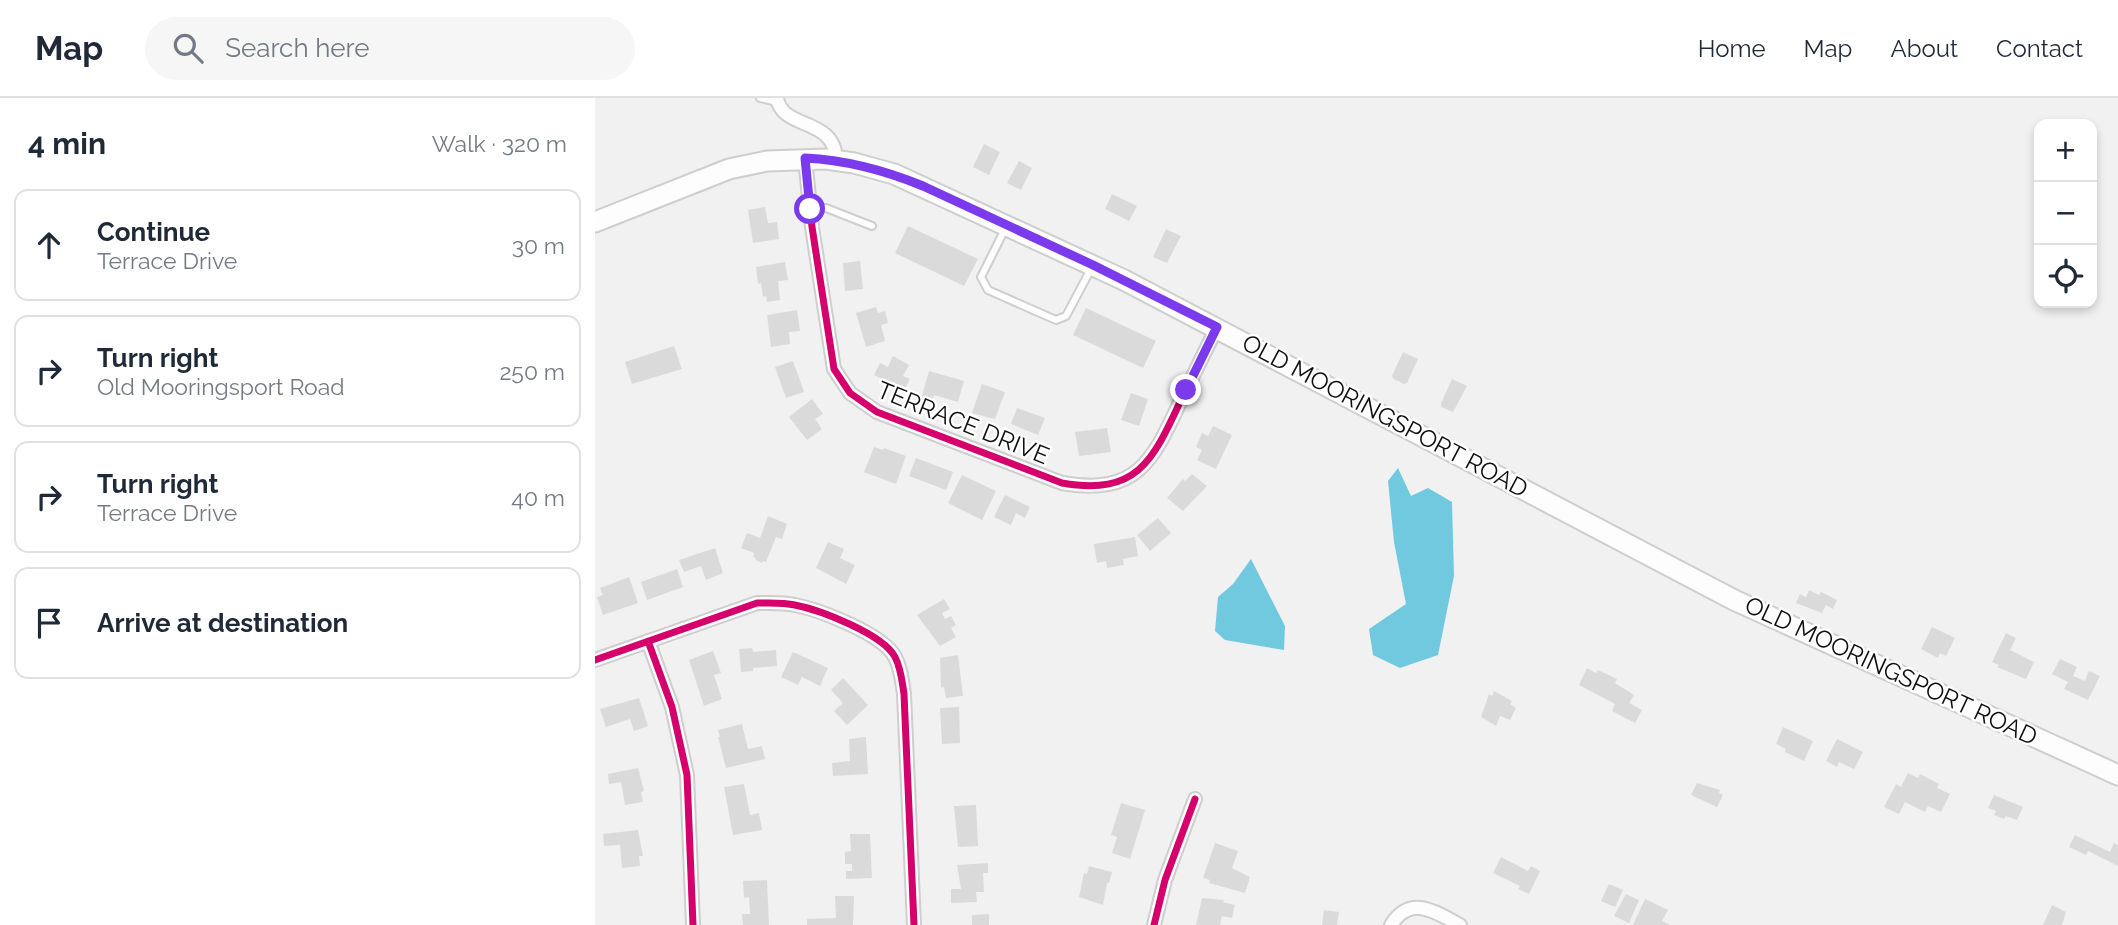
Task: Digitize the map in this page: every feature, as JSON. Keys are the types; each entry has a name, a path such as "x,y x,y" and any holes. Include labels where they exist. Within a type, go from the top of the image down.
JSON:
{"main road":[{"name":"OLD MOORINGSPORT ROAD","path":"595,222 729,169 767,161 805,158 836,161 894,174 1007,224 1217,327 1734,600 2118,775"}],"street":[{"path":"777,100 786,113 825,133 831,139 836,151 836,161"},
{"name":"TERRACE DRIVE","path":"805,158 834,369 850,393 877,412 1062,483 1088,486 1107,484 1132,475 1148,462 1160,446 1217,327"},
{"path":"595,660 745,606 775,602 805,608 871,635 886,645 895,656 904,694 914,925"},
{"path":"648,641 671,707 687,775 693,925"},
{"path":"1154,925 1165,880 1195,800"},
{"path":"1391,925 1405,910 1412,907 1426,909 1460,925"}],"lane":[{"path":"760,98 777,100"},
{"path":"810,209 826,208 871,226"},
{"path":"1007,224 981,277 988,290 1056,320 1066,316 1093,265"}],"water":[{"path":"1398,468 1411,496 1428,488 1452,502 1454,576 1438,655 1400,668 1373,655 1369,629 1406,604 1394,542 1388,481"},
{"path":"1251,559 1285,626 1284,650 1225,640 1215,631 1218,597 1233,584"}],"building":[{"path":"984,144 1000,152 989,175 973,167"},
{"path":"1019,161 1032,168 1021,190 1007,183"},
{"path":"1112,194 1137,206 1129,221 1105,209"},
{"path":"765,207 768,223 777,222 779,239 753,243 748,210"},
{"path":"908,226 978,259 964,286 895,253"},
{"path":"1166,229 1181,236 1167,263 1153,257"},
{"path":"860,261 863,289 845,291 843,263"},
{"path":"785,262 788,280 778,281 780,300 767,302 766,296 763,297 761,283 758,284 756,267"},
{"path":"876,307 878,313 885,311 888,323 881,325 885,341 866,347 856,313"},
{"path":"1086,308 1156,341 1143,368 1073,335"},
{"path":"797,310 800,331 789,332 790,344 771,347 767,315"},
{"path":"674,346 682,369 632,384 625,362"},
{"path":"1403,352 1418,359 1407,383 1404,384 1392,376"},
{"path":"893,356 909,365 903,376 910,379 904,390 874,375 880,363 888,367"},
{"path":"793,361 804,392 786,398 775,367"},
{"path":"929,371 964,381 958,402 934,395 932,402 921,399"},
{"path":"1452,379 1467,386 1453,412 1441,407"},
{"path":"982,384 1005,392 995,419 972,413"},
{"path":"1131,393 1148,399 1139,426 1121,420"},
{"path":"812,399 823,414 815,419 822,429 807,440 789,417"},
{"path":"1017,408 1045,418 1038,435 1011,424"},
{"path":"1213,426 1232,435 1216,469 1197,460 1202,450 1196,447 1202,433 1208,436"},
{"path":"1107,428 1111,452 1079,456 1075,432"},
{"path":"874,447 906,456 896,484 864,472"},
{"path":"916,458 953,472 946,490 909,476"},
{"path":"1192,474 1207,486 1183,511 1167,498 1183,479 1185,481"},
{"path":"962,475 996,491 982,520 948,503"},
{"path":"1005,495 1030,507 1025,518 1016,513 1011,525 994,517"},
{"path":"768,516 787,524 782,539 776,537 766,562 762,563 755,560 754,553 741,548 747,533 760,538"},
{"path":"1158,518 1171,533 1150,551 1137,535"},
{"path":"1135,537 1138,556 1123,559 1124,565 1107,568 1106,561 1097,563 1094,544"},
{"path":"828,542 844,549 840,558 855,565 846,584 816,568"},
{"path":"715,548 723,573 706,580 701,566 684,572 679,560"},
{"path":"677,569 683,587 647,600 641,582"},
{"path":"629,577 638,603 603,615 597,597 603,595 600,588"},
{"path":"1809,590 1819,595 1821,592 1837,600 1833,609 1826,605 1822,613 1796,603 1800,594 1806,597"},
{"path":"944,599 950,609 942,613 945,619 951,616 956,625 951,628 956,637 940,646 917,615"},
{"path":"1932,627 1955,638 1946,656 1940,653 1938,658 1921,649"},
{"path":"2006,633 2016,638 2010,650 2034,662 2026,679 1997,667 1999,665 1992,662"},
{"path":"752,648 753,652 776,650 777,666 741,672 739,649"},
{"path":"713,651 721,673 714,675 722,699 704,706 689,660"},
{"path":"793,652 828,668 820,686 802,677 798,685 781,677"},
{"path":"958,655 963,696 946,698 944,687 941,688 940,658"},
{"path":"2060,659 2077,667 2073,676 2085,681 2089,671 2100,676 2088,700 2064,689 2068,682 2052,674"},
{"path":"1587,668 1617,679 1615,683 1634,695 1629,703 1642,710 1635,723 1612,711 1615,704 1579,685"},
{"path":"843,678 868,705 847,725 834,711 843,703 831,690"},
{"path":"1494,691 1512,701 1510,704 1516,708 1510,720 1500,716 1496,726 1481,717 1489,694 1492,696"},
{"path":"639,698 648,726 634,731 630,719 606,727 600,709"},
{"path":"959,707 960,743 942,744 940,708"},
{"path":"742,724 748,749 762,746 765,759 726,768 718,730"},
{"path":"1783,727 1813,741 1804,761 1785,752 1786,749 1776,744"},
{"path":"866,737 868,774 833,776 832,763 850,761 849,739"},
{"path":"1837,739 1863,752 1854,769 1839,762 1837,767 1826,761"},
{"path":"638,768 644,791 641,792 643,802 625,805 621,782 609,784 608,774"},
{"path":"1908,773 1918,778 1920,774 1939,784 1937,788 1950,794 1941,812 1928,806 1925,812 1905,802 1899,814 1884,807 1896,784 1901,787"},
{"path":"1697,783 1720,790 1719,793 1723,795 1717,807 1691,795"},
{"path":"744,784 750,815 759,813 762,830 733,835 724,787"},
{"path":"1994,795 2023,807 2017,820 1994,815 1996,811 1988,808"},
{"path":"1121,803 1145,810 1130,859 1112,853 1117,837 1111,835"},
{"path":"976,805 978,846 958,847 954,806"},
{"path":"638,830 643,856 639,856 640,866 622,868 620,845 604,846 603,834"},
{"path":"850,834 870,834 872,878 846,879 846,871 852,871 852,864 845,864 845,852 851,851"},
{"path":"2075,835 2110,852 2114,843 2118,845 2118,866 2088,851 2086,855 2069,847"},
{"path":"1215,843 1238,851 1232,868 1250,877 1245,893 1209,883 1210,880 1203,878"},
{"path":"1501,857 1528,871 1531,866 1540,871 1529,894 1518,889 1520,886 1493,873"},
{"path":"988,863 988,873 983,873 984,892 976,892 977,902 951,903 951,889 961,889 957,865"},
{"path":"1089,866 1112,872 1103,905 1079,897 1084,873 1087,874"},
{"path":"767,880 769,925 743,925 742,914 750,914 749,897 744,898 743,881"},
{"path":"1609,884 1623,890 1615,907 1601,901"},
{"path":"1626,894 1639,900 1629,923 1614,916"},
{"path":"835,896 854,896 853,925 807,925 807,919 836,918"},
{"path":"1202,898 1224,900 1223,902 1235,905 1232,918 1222,916 1220,925 1196,925"},
{"path":"1645,899 1668,910 1662,921 1670,925 1633,925"},
{"path":"2052,905 2066,912 2062,925 2043,925"},
{"path":"1324,910 1339,912 1337,925 1322,925"},
{"path":"989,914 989,925 972,925 972,915"}],"cycle path":[{"path":"805,158 812,227 834,369 850,393 877,412 1062,483 1088,486 1109,484 1126,478 1151,456 1217,327"},
{"path":"595,660 757,603 790,604 819,612 850,624 888,648 899,666 904,694 914,925"},
{"path":"648,641 672,707 687,775 693,925"},
{"path":"1154,925 1165,880 1195,799"}],"route":[{"path":"810,209 805,158 826,159 854,163 894,174 1037,238 1217,327 1186,390"}]}
